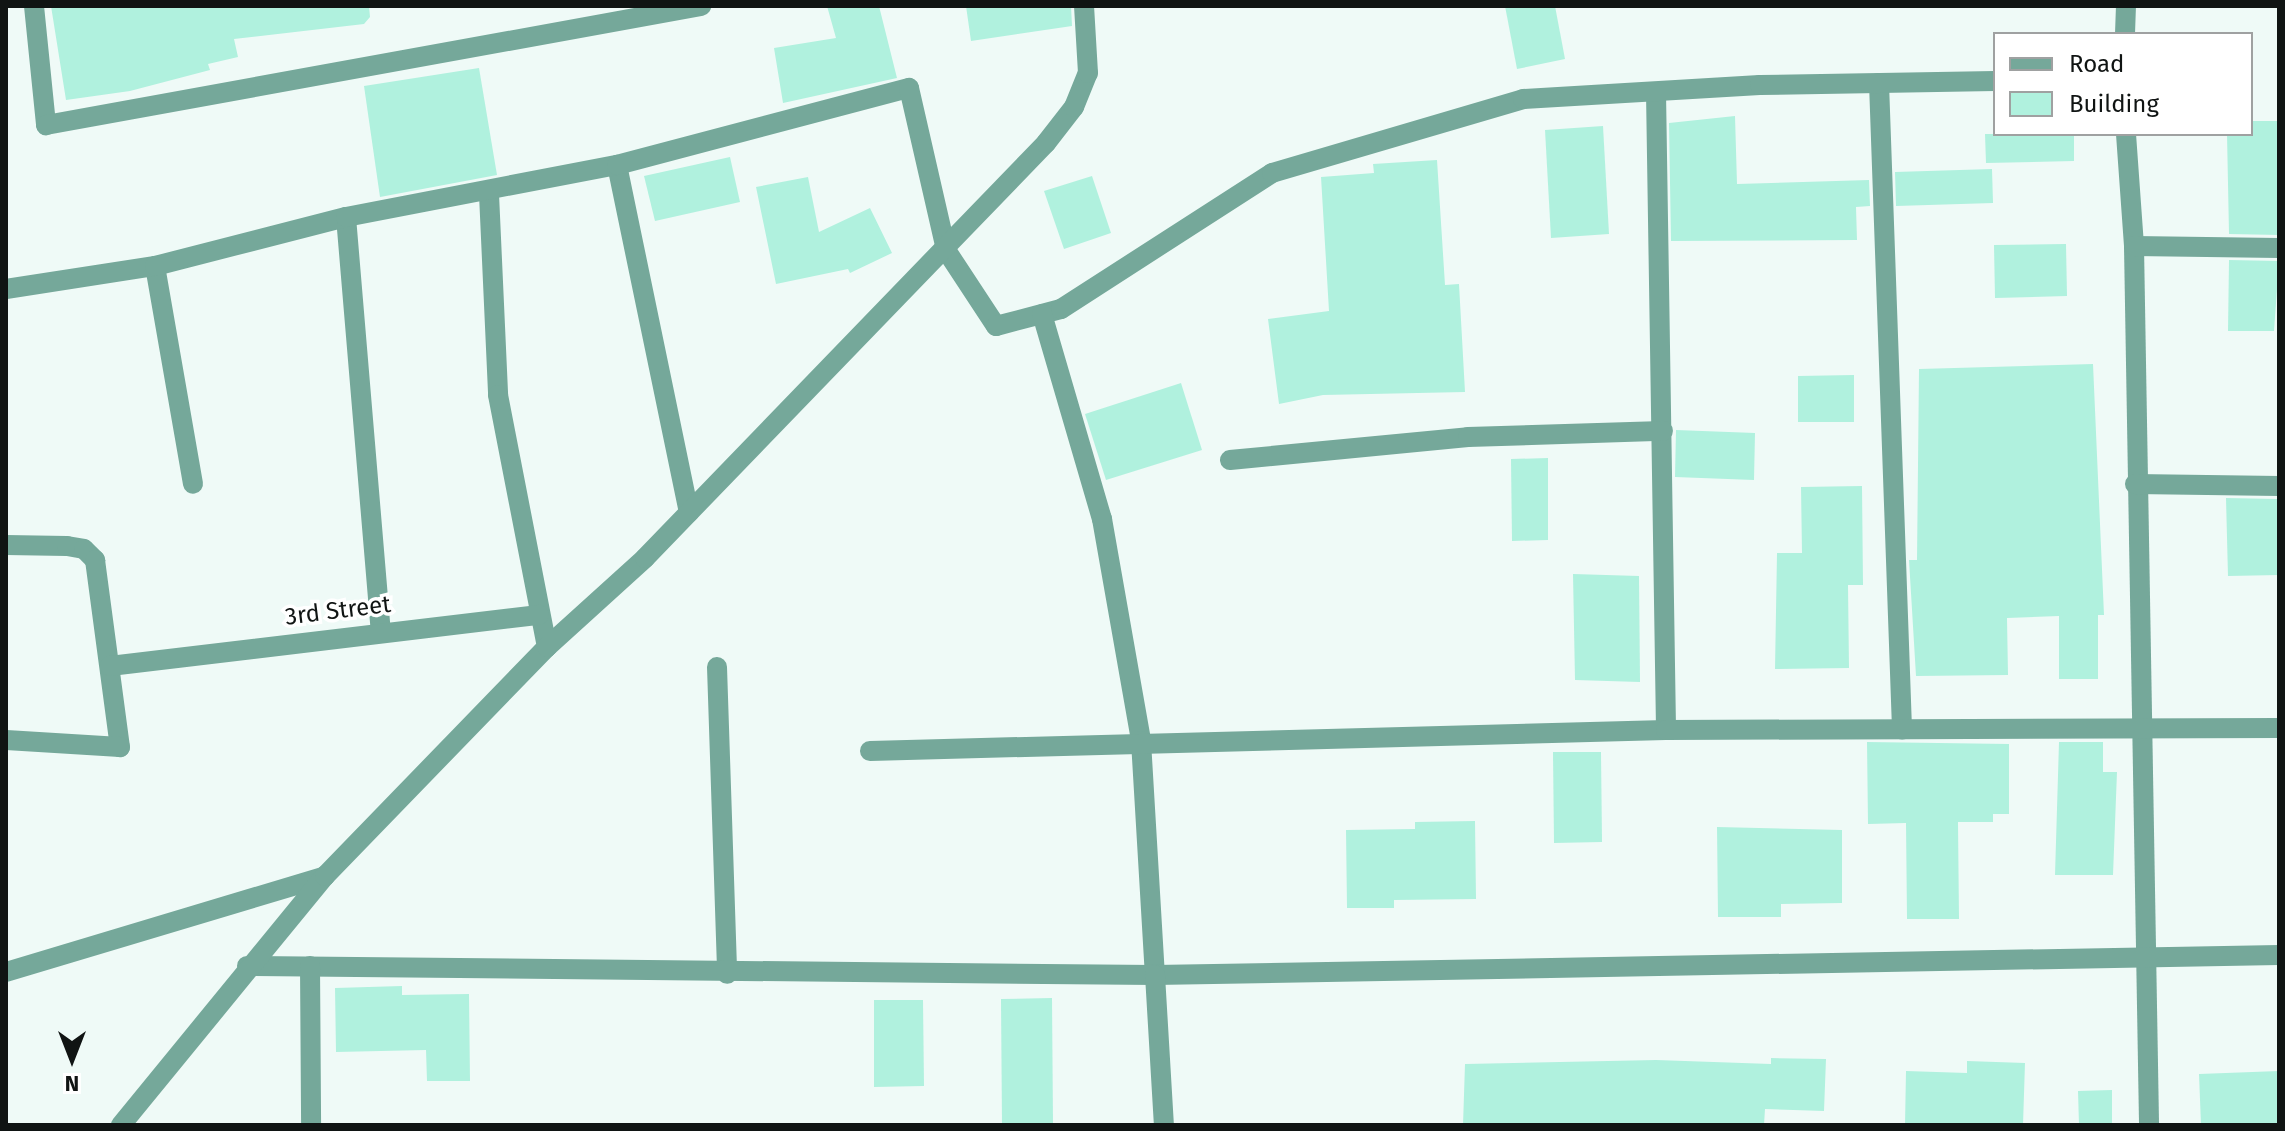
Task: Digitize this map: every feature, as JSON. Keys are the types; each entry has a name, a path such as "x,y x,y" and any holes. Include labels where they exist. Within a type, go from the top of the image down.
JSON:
{"street":[{"path":"34,6 46,125 701,6"},
{"path":"121,1125 247,966 325,876 547,647 689,513 946,250 1074,107 1088,73 1084,6"},
{"path":"2125,32 2126,6"},
{"path":"6,289 155,266 346,217 489,194 617,165 909,88 946,250 996,326 1061,309 1272,173 1523,99 1993,81"},
{"path":"1879,83 1902,730"},
{"path":"1656,92 1666,730"},
{"path":"2126,136 2134,246 2135,484 2148,957 2149,1125"},
{"path":"617,165 689,513"},
{"path":"489,194 498,395 547,647"},
{"path":"346,217 381,632"},
{"path":"2134,246 2279,248"},
{"path":"155,266 193,484"},
{"path":"1042,314 1102,519 1141,741 1164,1125"},
{"path":"1230,460 1468,437 1663,431"},
{"path":"2135,484 2279,486"},
{"path":"6,545 67,546 84,549 95,560 120,747 6,740"},
{"name":"3rd Street","path":"110,666 539,615"},
{"path":"717,667 727,974"},
{"path":"870,751 1141,741 1666,730 2279,728"},
{"path":"6,972 325,876"},
{"path":"247,966 727,974 1155,975 2279,955"},
{"path":"310,966 311,1125"}],"building":[{"path":"51,6 369,6 370,17 364,24 234,39 238,57 208,64 210,70 130,91 66,100"},
{"path":"827,6 879,6 897,78 783,103 774,48 836,38"},
{"path":"966,6 1071,6 1072,26 971,41"},
{"path":"1505,6 1555,6 1565,59 1517,69"},
{"path":"479,68 497,175 380,197 364,86"},
{"path":"1735,116 1737,184 1869,180 1870,206 1856,207 1857,240 1671,241 1669,123"},
{"path":"2253,121 2279,121 2279,235 2229,234 2227,136 2253,136"},
{"path":"1603,126 1609,234 1551,238 1545,130"},
{"path":"1985,134 2074,136 2074,161 1986,163"},
{"path":"730,157 740,202 655,221 644,176"},
{"path":"1437,160 1445,285 1459,284 1465,392 1323,395 1279,404 1268,319 1329,311 1321,177 1374,173 1373,164"},
{"path":"1992,169 1993,203 1896,206 1895,172"},
{"path":"1092,176 1111,233 1064,249 1044,191"},
{"path":"808,177 819,232 870,208 892,253 850,273 848,269 776,284 756,187"},
{"path":"2066,244 2067,296 1995,298 1994,245"},
{"path":"2229,260 2279,261 2274,331 2228,331"},
{"path":"2093,364 2104,615 2098,615 2098,679 2059,679 2059,616 2007,618 2008,675 1916,676 1909,560 1917,560 1919,369"},
{"path":"1854,375 1854,422 1798,422 1798,376"},
{"path":"1181,383 1202,450 1106,480 1085,414"},
{"path":"1676,430 1755,433 1754,480 1675,477"},
{"path":"1548,458 1548,540 1512,541 1511,459"},
{"path":"1862,486 1863,585 1848,585 1849,668 1775,669 1777,553 1802,553 1801,487"},
{"path":"2226,498 2277,499 2279,575 2228,576"},
{"path":"1573,574 1639,576 1640,682 1575,680"},
{"path":"1867,742 2009,744 2009,814 1993,814 1993,822 1958,822 1959,919 1907,919 1906,823 1868,824"},
{"path":"2059,742 2103,742 2103,772 2117,772 2113,875 2055,875"},
{"path":"1553,752 1601,752 1602,842 1554,843"},
{"path":"1475,821 1476,899 1394,900 1394,908 1347,908 1346,830 1415,829 1415,822"},
{"path":"1717,827 1842,830 1842,903 1781,904 1781,917 1718,917"},
{"path":"402,986 402,995 469,994 470,1081 427,1081 426,1050 336,1052 335,988"},
{"path":"1052,998 1053,1125 1002,1125 1001,999"},
{"path":"874,1000 923,1000 924,1086 874,1087"},
{"path":"1771,1058 1826,1059 1824,1111 1765,1109 1764,1125 1463,1125 1465,1064 1656,1060 1771,1064"},
{"path":"1967,1061 2025,1063 2023,1125 1905,1125 1906,1071 1967,1073"},
{"path":"2279,1071 2279,1125 2201,1125 2199,1074"},
{"path":"2112,1090 2112,1125 2079,1125 2078,1091"}]}
